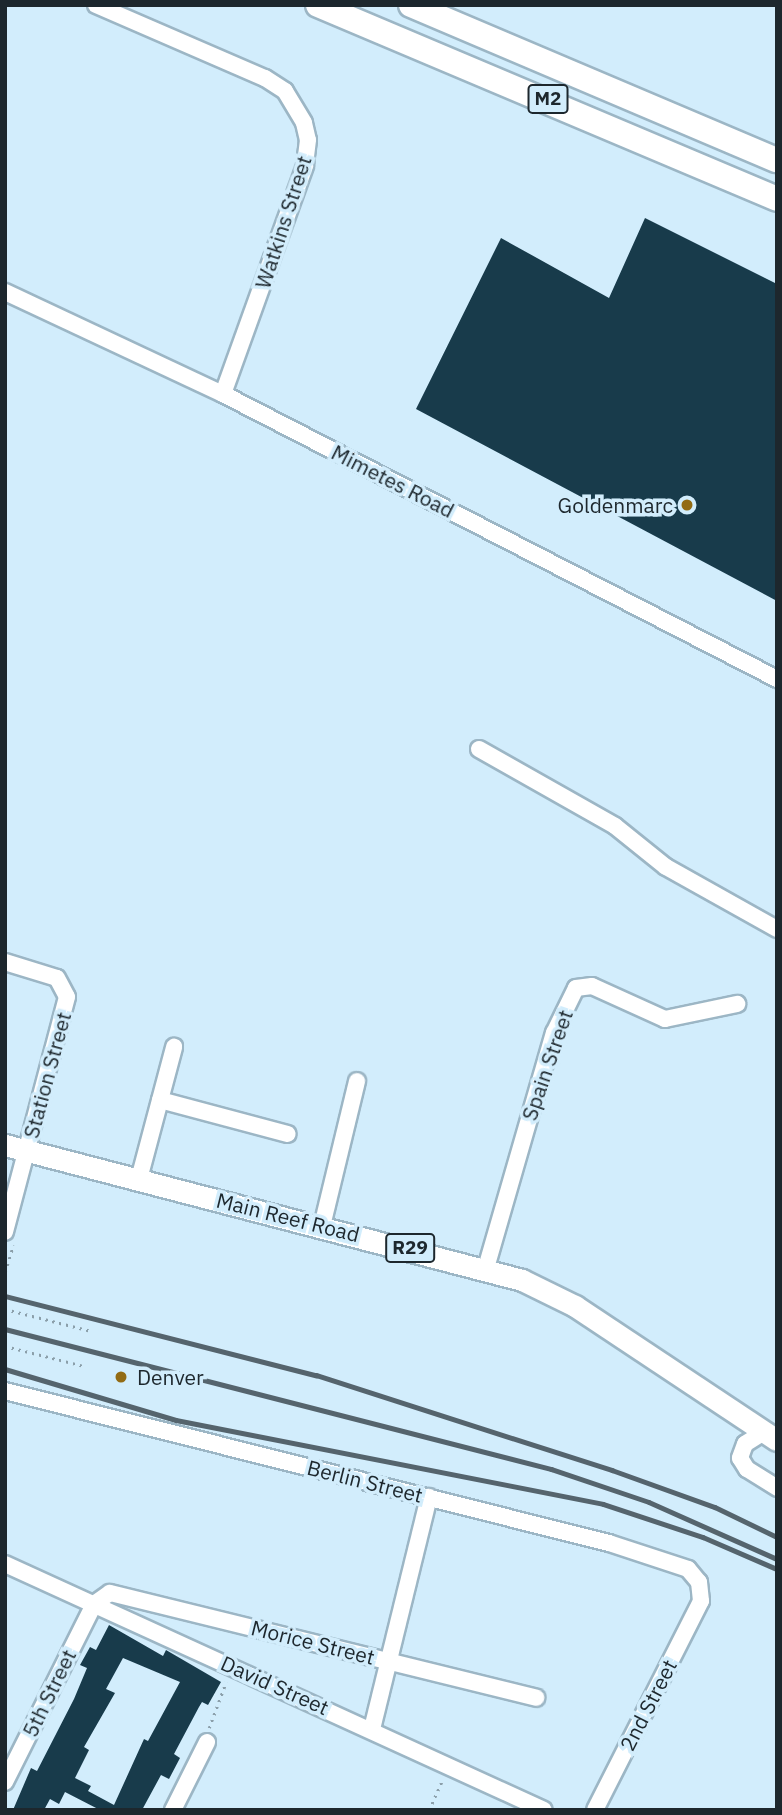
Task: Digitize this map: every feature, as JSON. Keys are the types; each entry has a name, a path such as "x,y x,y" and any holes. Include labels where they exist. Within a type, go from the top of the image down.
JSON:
{"highway":[{"name":"M2","path":"318,5 777,199"},
{"name":"M2","path":"411,5 777,160"}],"main road":[{"name":"Main Reef Road","path":"5,1145 486,1268 575,1306 770,1436"}],"street":[{"name":"Watkins Street","path":"96,5 265,78 285,91 304,123 308,140 305,166 223,394"},
{"name":"Mimetes Road","path":"5,292 223,394 777,678"},
{"path":"479,748 615,826 666,867 777,929"},
{"name":"Station Street","path":"5,962 42,971 63,984 67,997 9,1237"},
{"name":"Spain Street","path":"486,1268 554,1033 576,988 592,986 665,1019 737,1004"},
{"path":"139,1179 174,1047"},
{"path":"322,1226 357,1081"},
{"path":"160,1100 288,1134"},
{"name":"Berlin Street","path":"5,1391 670,1559 694,1575 701,1601"},
{"path":"770,1436 741,1450 740,1458 747,1469 777,1488"},
{"path":"372,1729 429,1497"},
{"name":"David Street","path":"5,1563 450,1764 544,1810"},
{"name":"Morice Street","path":"93,1604 114,1593 536,1698"},
{"name":"2nd Street","path":"595,1810 701,1601"},
{"name":"5th Street","path":"5,1782 93,1604"},
{"path":"162,1634 169,1606"},
{"path":"173,1810 207,1742"}],"path":[{"path":"5,1272 9,1237"},
{"path":"5,1309 91,1331"},
{"path":"5,1346 83,1366"},
{"path":"207,1742 211,1715 234,1666"},
{"path":"429,1810 450,1764"}],"building":[{"name":"Goldenmarc","path":"645,218 777,284 777,601 416,409 501,238 609,298"},
{"path":"109,1625 163,1656 166,1650 221,1682 208,1705 202,1702 199,1707 174,1754 180,1758 169,1779 161,1775 142,1810 100,1810 65,1792 59,1804 50,1799 44,1810 13,1810 31,1768 37,1771 74,1699 87,1668 80,1665 90,1647 96,1650","holes":["123,1658 180,1682 148,1741 144,1739 114,1805 88,1791 91,1786 75,1778 89,1750 84,1747 115,1693 106,1689"]}],"railway":[{"path":"5,1296 316,1375 612,1470 715,1507 777,1537"},
{"path":"5,1329 551,1469 649,1502 777,1559"},
{"path":"5,1369 176,1420 603,1504 703,1537 777,1569"}],"place":[{"name":"Goldenmarc","path":"687,505"},
{"name":"Denver","path":"121,1377"}]}
